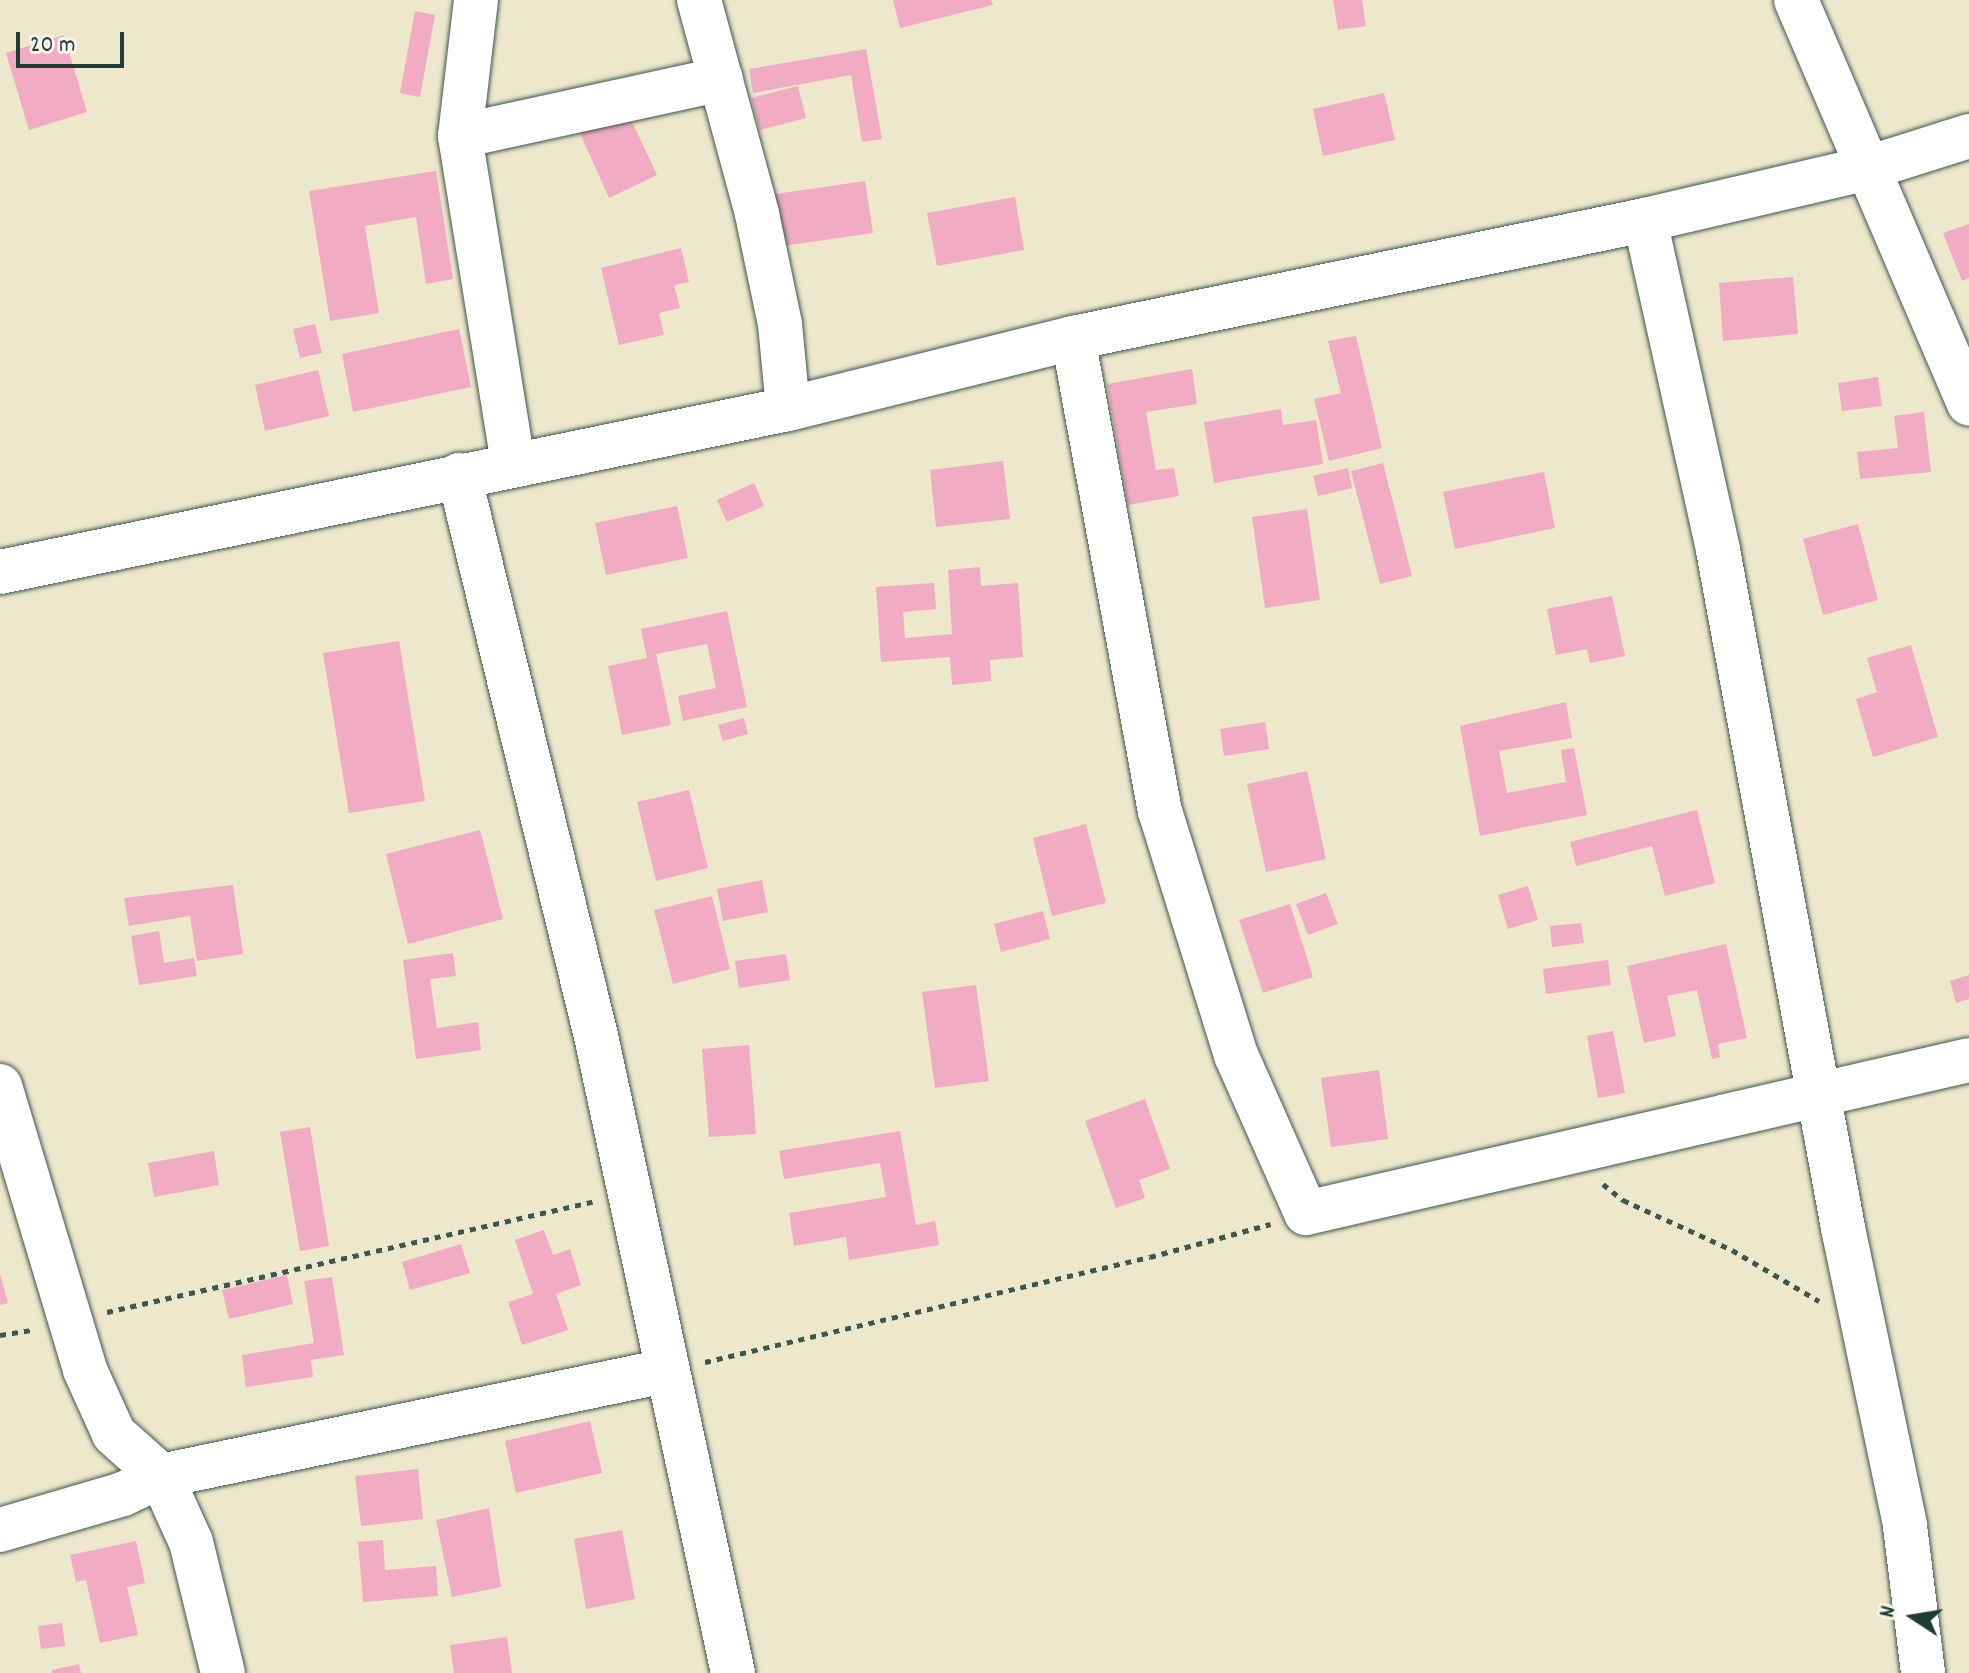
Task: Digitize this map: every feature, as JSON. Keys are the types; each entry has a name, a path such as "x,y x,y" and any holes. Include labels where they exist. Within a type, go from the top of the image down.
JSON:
{"street":[{"path":"476,0 460,136 513,464"},
{"path":"699,0 760,228 780,324 788,409"},
{"path":"1796,0 1969,404"},
{"path":"460,136 721,79"},
{"path":"0,572 788,409 1073,338 1645,220 1868,168 1969,136"},
{"path":"1645,220 1718,550 1821,1091 1843,1228 1867,1329 1905,1526 1923,1673"},
{"path":"1073,338 1160,811 1254,1103 1306,1213 1564,1155 1821,1091 1969,1060"},
{"path":"459,475 542,802 733,1673"},
{"path":"0,1086 39,1225 73,1320 85,1370 114,1434 161,1476 191,1542 223,1673"},
{"path":"0,1530 123,1494 161,1476 665,1371"}],"path":[{"path":"1564,1155 1623,1200 1732,1250 1867,1329"},
{"path":"0,1335 629,1194"},
{"path":"665,1371 1150,1257 1306,1213"}],"building":[{"path":"893,0 991,0 993,5 900,28"},
{"path":"1333,0 1362,0 1366,26 1338,30"},
{"path":"415,11 435,15 420,97 400,93"},
{"path":"64,35 87,112 29,130 6,53"},
{"path":"866,49 882,139 862,142 851,75 753,93 749,69"},
{"path":"798,86 806,118 760,130 751,98"},
{"path":"1384,93 1395,140 1323,156 1313,109"},
{"path":"626,109 657,175 609,198 579,131"},
{"path":"436,171 453,279 426,284 416,217 365,226 379,313 330,321 309,191"},
{"path":"865,181 873,233 783,246 775,194"},
{"path":"1015,197 1024,250 937,266 927,213"},
{"path":"1969,224 1969,278 1962,281 1943,233"},
{"path":"681,248 689,282 674,285 680,308 659,313 664,335 619,345 601,268"},
{"path":"1793,277 1798,334 1723,341 1719,283"},
{"path":"315,324 322,353 300,358 293,329"},
{"path":"459,329 471,387 353,412 342,354"},
{"path":"1356,336 1382,448 1329,461 1314,399 1341,393 1328,341"},
{"path":"1192,369 1197,404 1146,412 1156,470 1174,468 1179,496 1128,505 1107,384"},
{"path":"318,370 329,416 265,431 255,385"},
{"path":"1878,377 1882,406 1842,411 1838,383"},
{"path":"1281,409 1283,425 1316,420 1323,464 1214,483 1204,422"},
{"path":"1924,412 1931,472 1860,479 1857,452 1898,448 1894,416"},
{"path":"1003,461 1010,519 936,527 930,470"},
{"path":"1383,463 1412,576 1380,584 1351,471"},
{"path":"1348,468 1352,488 1318,496 1313,476"},
{"path":"1544,472 1555,528 1455,549 1443,492"},
{"path":"754,483 764,506 727,522 717,500"},
{"path":"677,506 688,558 606,575 595,523"},
{"path":"1307,509 1320,600 1265,608 1252,517"},
{"path":"1858,524 1878,600 1823,615 1803,539"},
{"path":"980,567 981,586 1018,583 1023,657 990,660 991,681 952,685 950,657 881,662 876,587 934,583 936,609 903,612 905,638 952,634 948,570"},
{"path":"1612,596 1625,656 1590,663 1587,649 1556,655 1547,609"},
{"path":"727,611 747,707 683,721 678,696 716,688 707,644 656,654 671,725 622,735 608,666 647,658 641,629"},
{"path":"399,641 425,801 349,813 323,653"},
{"path":"1911,645 1938,737 1873,757 1856,699 1877,692 1867,658"},
{"path":"1566,702 1572,738 1499,751 1507,793 1566,782 1561,750 1574,748 1587,815 1480,836 1460,726"},
{"path":"744,718 748,734 723,741 718,725"},
{"path":"1265,722 1269,749 1224,756 1220,729"},
{"path":"1307,771 1326,859 1266,872 1247,784"},
{"path":"689,790 708,868 656,881 637,802"},
{"path":"1697,810 1715,883 1665,896 1652,846 1576,866 1570,842"},
{"path":"1086,824 1106,903 1052,916 1033,838"},
{"path":"480,830 503,919 408,944 386,854"},
{"path":"762,880 768,912 723,921 717,889"},
{"path":"233,885 243,954 197,961 190,916 129,926 124,898"},
{"path":"1528,886 1538,920 1508,929 1498,895"},
{"path":"1326,893 1338,924 1308,935 1296,904"},
{"path":"712,896 730,969 673,984 654,910"},
{"path":"1290,904 1313,977 1263,993 1239,920"},
{"path":"1043,911 1050,939 1001,952 994,924"},
{"path":"1581,923 1584,943 1552,947 1550,926"},
{"path":"159,931 164,963 194,958 197,976 139,985 131,936"},
{"path":"1726,944 1747,1038 1718,1044 1720,1057 1712,1059 1697,990 1667,996 1676,1036 1644,1043 1627,966"},
{"path":"453,953 456,976 430,979 437,1028 478,1022 481,1050 416,1059 403,960"},
{"path":"786,954 790,980 739,988 735,961"},
{"path":"1608,960 1611,985 1546,994 1543,969"},
{"path":"1969,975 1969,999 1956,1003 1950,981"},
{"path":"976,985 989,1081 935,1088 922,992"},
{"path":"1613,1031 1625,1093 1598,1098 1587,1036"},
{"path":"749,1045 756,1134 709,1137 702,1049"},
{"path":"1379,1070 1388,1139 1331,1147 1321,1078"},
{"path":"1145,1099 1170,1169 1139,1180 1145,1198 1116,1208 1085,1121"},
{"path":"310,1127 329,1246 300,1251 280,1132"},
{"path":"900,1131 916,1225 935,1221 939,1245 849,1260 846,1237 794,1246 789,1213 886,1197 880,1163 784,1179 779,1151"},
{"path":"214,1151 219,1185 154,1197 148,1163"},
{"path":"544,1230 553,1255 570,1249 581,1285 556,1294 568,1330 522,1345 508,1302 533,1294 515,1240"},
{"path":"461,1244 470,1273 410,1290 402,1262"},
{"path":"0,1274 8,1303 0,1305"},
{"path":"287,1275 293,1304 229,1319 222,1290"},
{"path":"332,1277 344,1355 311,1360 313,1377 246,1387 242,1355 314,1343 304,1281"},
{"path":"590,1421 602,1473 516,1493 505,1441"},
{"path":"418,1469 423,1519 361,1526 355,1476"},
{"path":"489,1508 501,1587 452,1597 436,1520"},
{"path":"622,1530 635,1599 586,1609 574,1539"},
{"path":"383,1540 385,1570 436,1566 438,1596 363,1602 358,1542"},
{"path":"136,1541 145,1583 127,1587 138,1635 100,1643 86,1580 76,1582 70,1555"},
{"path":"62,1623 65,1646 41,1649 38,1626"},
{"path":"507,1637 512,1673 454,1673 450,1645"},
{"path":"79,1664 81,1673 52,1673 52,1670"}]}
